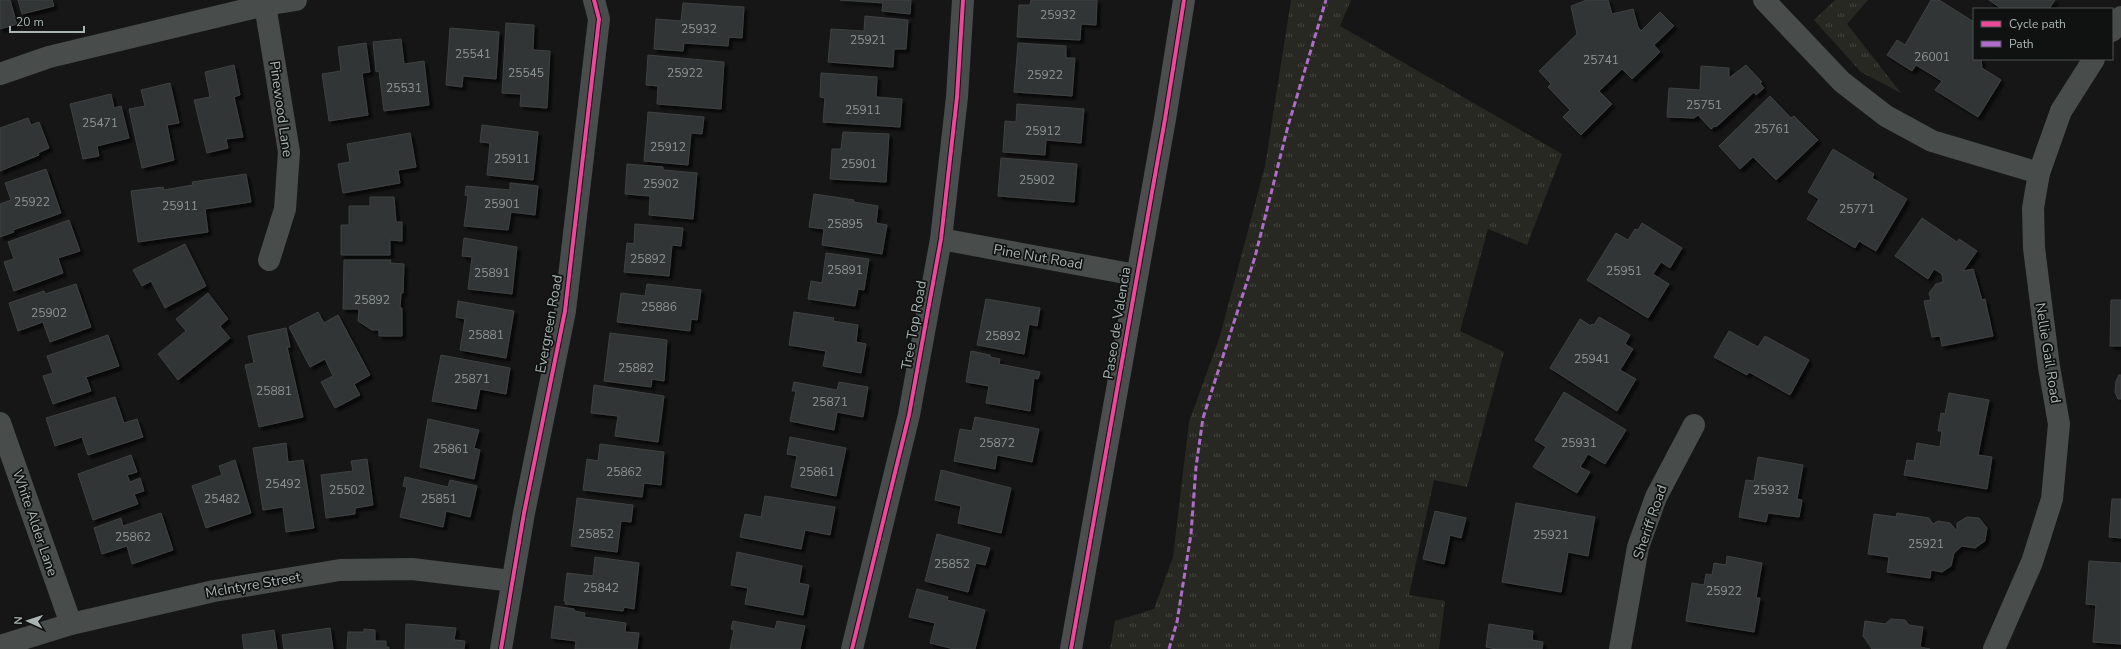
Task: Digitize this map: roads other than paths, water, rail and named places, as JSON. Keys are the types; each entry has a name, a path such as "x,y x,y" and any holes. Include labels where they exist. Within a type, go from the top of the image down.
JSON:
{"main road":[{"name":"Paseo de Valencia","path":"1071,649 1111,428 1136,275 1165,119 1184,0"}],"street":[{"path":"0,74 49,57 265,5 296,0"},
{"name":"Evergreen Road","path":"501,649 512,581 565,311 599,19 594,0"},
{"name":"Tree Top Road","path":"852,649 909,415 940,239 957,97 963,0"},
{"path":"1764,0 1842,82 1886,116 1932,141 2039,173"},
{"name":"Pinewood Lane","path":"265,5 289,152 285,209 269,260"},
{"path":"2113,29 2121,17"},
{"name":"Nellie Gail Road","path":"1994,649 2032,562 2052,499 2060,424 2049,367 2034,248 2033,208 2039,173 2061,110 2093,60"},
{"name":"Pine Nut Road","path":"940,239 1136,275"},
{"name":"White Alder Lane","path":"0,423 71,624"},
{"name":"Sheriff Road","path":"1620,649 1638,547 1656,496 1694,425"},
{"name":"McIntyre Street","path":"0,646 71,624 214,591 340,570 412,569 512,581"}]}
